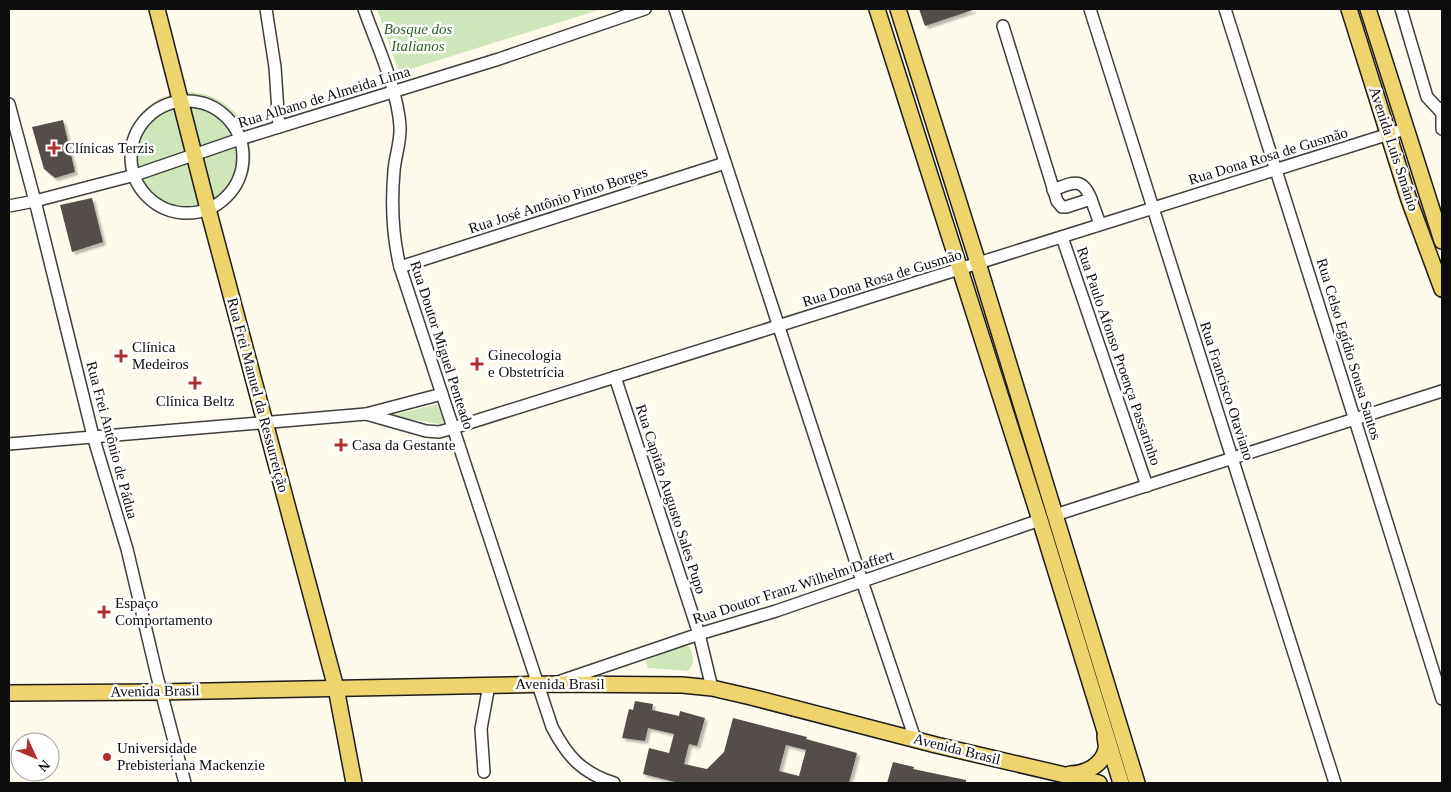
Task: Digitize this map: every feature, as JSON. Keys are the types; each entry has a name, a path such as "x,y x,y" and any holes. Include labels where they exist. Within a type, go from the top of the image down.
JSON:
{"main road":[{"name":"Rua Frei Manuel da Ressurreição","path":"157,9 336,688 354,783"},
{"path":"877,9 960,269 1048,518 1137,783"},
{"path":"898,9 978,263 1121,783"},
{"name":"Avenida Luis Smânio","path":"1349,9 1388,134 1442,288"},
{"name":"Avenida Luis Smânio","path":"1368,9 1442,241"},
{"name":"Avenida Brasil","path":"9,693 161,692 537,684 646,684 712,688 1074,780 1099,783"},
{"path":"1056,774 1078,774 1087,771 1100,761 1106,749 1105,730"}],"street":[{"path":"266,9 276,74 279,126"},
{"name":"Rua Doutor Miguel Penteado","path":"364,9 398,109 400,128 394,169 392,223 393,239 400,267 552,727 564,750 589,772 614,783"},
{"name":"Rua Albano de Almeida Lima","path":"9,206 135,175 279,126 499,59 645,9"},
{"path":"675,9 862,581 916,739"},
{"name":"Rua Francisco Otaviano","path":"1090,9 1335,783"},
{"name":"Rua Celso Egídio Sousa Santos","path":"1225,9 1442,699"},
{"path":"1401,9 1427,97 1442,110 1442,129"},
{"path":"1003,26 1056,201 1062,207 1066,207 1091,199"},
{"path":"181,101 202,102 222,112 230,120 240,139 243,153 242,167 238,180 220,202 208,208 195,212 182,212 164,207 148,197 140,187 135,175 131,159 133,143 140,127 150,114 164,105 181,101"},
{"name":"Rua Frei Antônio de Pádua","path":"9,104 35,201 92,436 127,549 161,692 186,783"},
{"name":"Rua Dona Rosa de Gusmão","path":"366,414 426,431 439,432 454,428 1405,129"},
{"name":"Rua José Antônio Pinto Borges","path":"400,267 725,163"},
{"path":"1053,190 1070,184 1080,183 1086,187 1100,224"},
{"name":"Rua Paulo Afonso Proença Passarinho","path":"1062,237 1147,486"},
{"name":"Rua Capitão Augusto Sales Pupo","path":"615,377 699,634 712,688"},
{"name":"Rua Doutor Franz Wilhelm Daffert","path":"554,684 699,634 776,611 1048,518 1442,391"},
{"name":"Rua Dona Rosa de Gusmão","path":"9,444 366,414 442,394"},
{"path":"484,772 481,729 489,685"}],"green space":[{"name":"Bosque dos Italianos","path":"377,9 602,9 401,72 397,67"},
{"path":"188,92 212,96 233,110 247,131 251,155 247,179 233,200 212,214 188,218 164,214 143,200 129,179 125,155 129,131 143,110 164,96"},
{"path":"437,404 443,419 443,423 440,424 389,416"},
{"path":"685,646 690,647 693,657 693,663 688,671 648,668 646,660"}],"building":[{"path":"919,9 973,9 973,10 925,26"},
{"name":"Clínicas Terzis","path":"63,120 75,172 55,178 44,169 32,127"},
{"name":"Clínicas Terzis","path":"92,198 103,242 72,252 60,205"},
{"path":"635,701 653,704 652,710 679,716 680,711 705,718 697,746 689,744 684,764 707,769 724,752 733,718 807,737 806,739 857,753 849,783 679,783 643,774 649,748 669,753 674,734 648,728 645,741 622,738 629,709 633,710","holes":["786,745 806,750 799,776 779,771"]},
{"path":"893,762 914,767 913,769 966,780 966,783 887,783"}],"place":[{"name":"Clínicas Terzis","path":"54,148"},
{"name":"Clínica Medeiros","path":"121,356"},
{"name":"Ginecologia e Obstetrícia","path":"477,364"},
{"name":"Clínica Beltz","path":"195,383"},
{"name":"Casa da Gestante","path":"341,445"},
{"name":"Espaço Comportamento","path":"104,612"},
{"name":"Universidade Prebisteriana Mackenzie","path":"107,757"}]}
